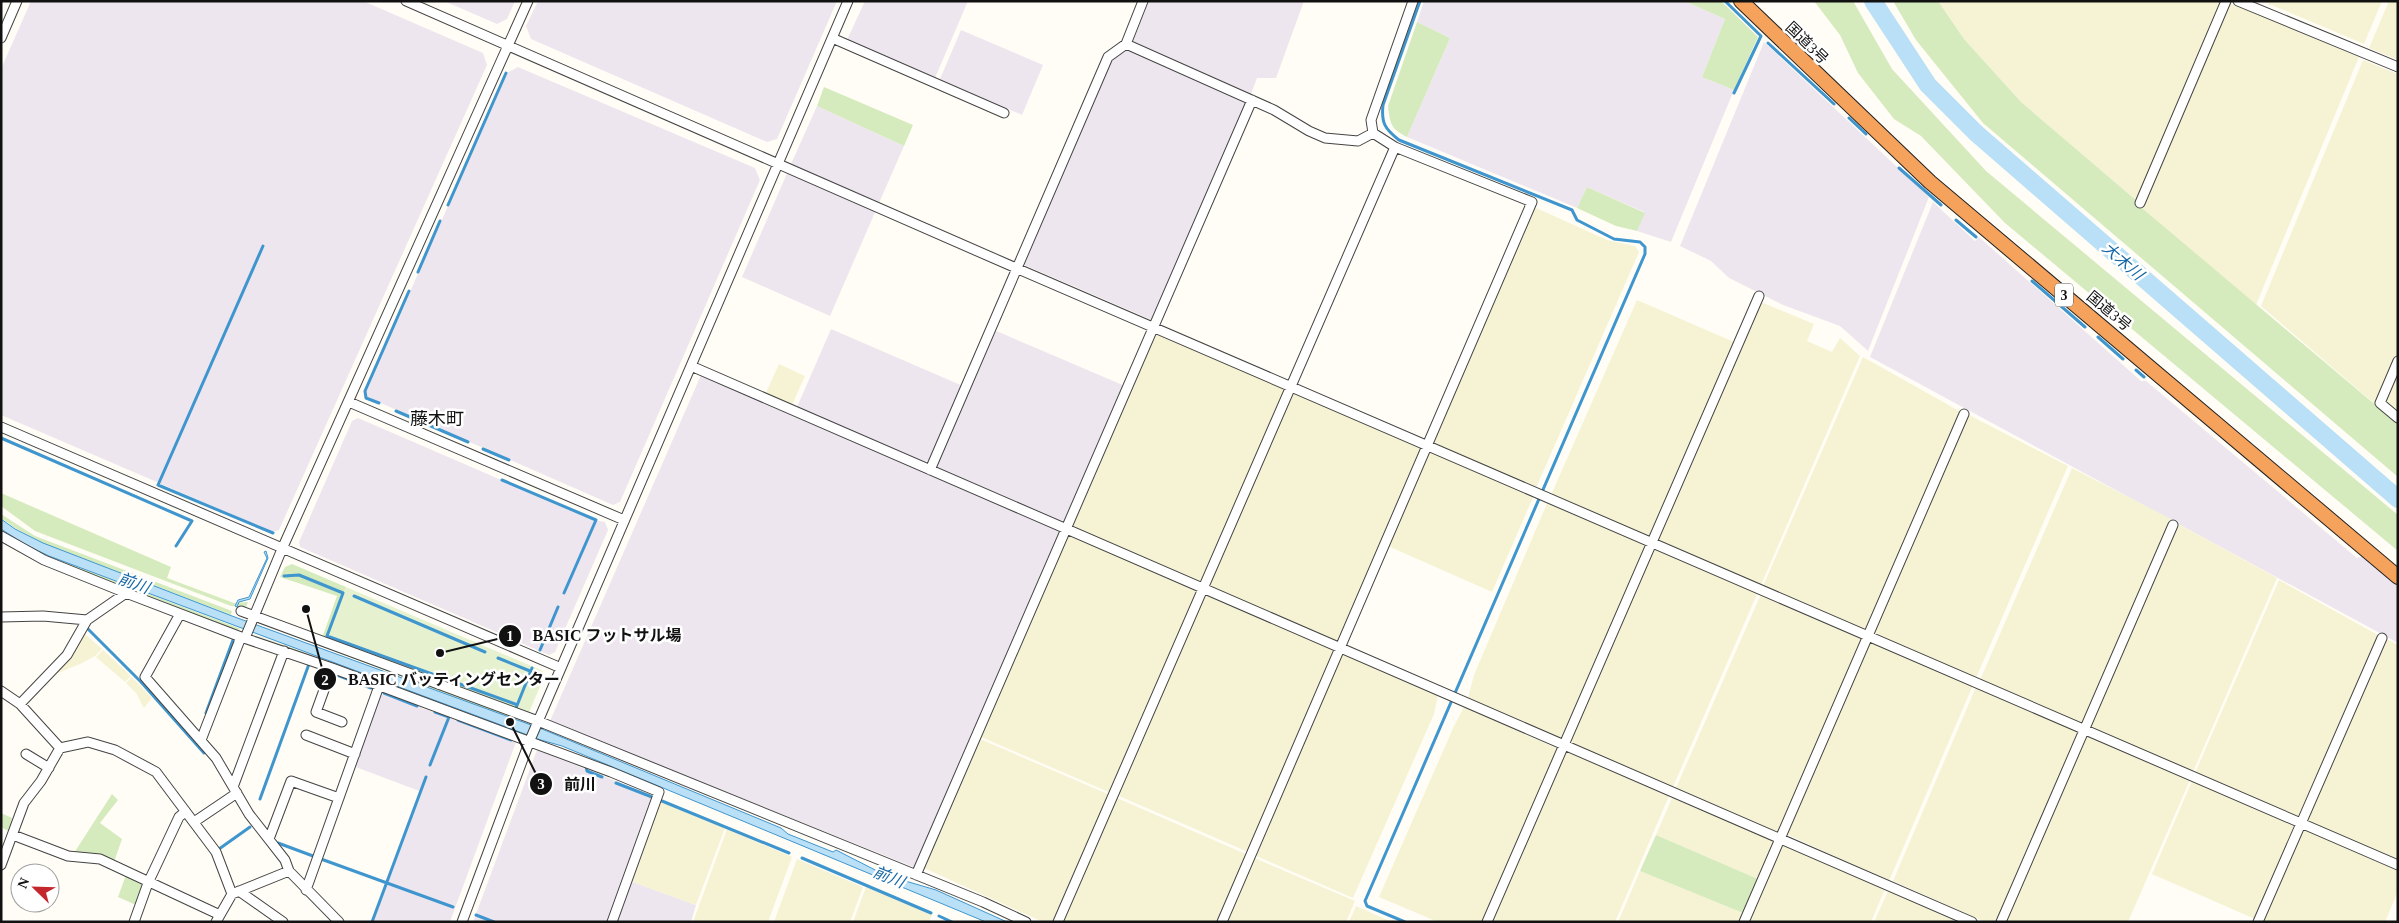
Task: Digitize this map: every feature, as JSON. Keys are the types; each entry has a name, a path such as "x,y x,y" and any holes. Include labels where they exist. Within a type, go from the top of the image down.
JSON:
{"highway":[{"name":"国道3号","path":"1741,1 1930,182 2398,576"}],"street":[{"path":"1,38 17,1"},
{"path":"406,1 1016,268 2398,865"},
{"path":"201,740 282,549 528,1"},
{"path":"462,922 529,741 848,1"},
{"path":"930,470 1108,57 1126,44 1143,1"},
{"path":"1372,133 1371,120 1413,1"},
{"path":"2140,203 2226,1"},
{"path":"2238,1 2398,67"},
{"path":"832,38 1004,113"},
{"path":"1126,44 1274,110 1308,131 1325,138 1358,141 1372,133"},
{"path":"916,875 1252,100"},
{"path":"1222,922 1532,202 1396,147 1372,133"},
{"path":"1058,922 1396,147"},
{"path":"1487,922 1759,296"},
{"path":"2398,361 2380,403 2398,418"},
{"path":"691,366 1972,922"},
{"path":"349,402 624,520"},
{"path":"1744,922 1964,414"},
{"path":"1,426 560,668"},
{"path":"2001,922 2173,525"},
{"path":"1,536 38,558 126,593 529,741 659,792 612,922"},
{"path":"20,704 66,655 87,620 126,593"},
{"path":"242,611 253,618 537,723 916,875 1026,922"},
{"path":"180,614 145,677 216,758 249,814 285,860 288,871 339,922"},
{"path":"1,616 43,616 87,620"},
{"path":"2258,922 2382,638"},
{"path":"194,822 235,790 284,651"},
{"path":"332,668 316,712 342,722"},
{"path":"306,890 379,686"},
{"path":"1,691 20,704 60,748"},
{"path":"306,735 354,754"},
{"path":"1,865 24,803 49,768 60,748 88,742 115,750 141,762 156,772 216,852 236,893 282,922"},
{"path":"26,754 49,768"},
{"path":"270,839 291,781 339,798"},
{"path":"134,922 148,883 179,817 185,812"},
{"path":"13,835 68,856 100,859 218,919 236,893 288,871"}],"shaded area":[{"path":"31,1 363,1 483,53 487,65 279,530 273,532 1,415 1,69"},
{"path":"444,1 515,1 507,19 497,24"},
{"path":"538,1 837,1 777,139 767,142 531,39 526,26"},
{"path":"865,1 968,1 935,78 847,40"},
{"path":"1149,1 1304,1 1276,78 1257,78 1251,94 1133,41"},
{"path":"1424,1 1684,1 1725,19 1702,77 1734,90 1671,242 1637,231 1644,212 1587,187 1577,208 1407,137 1450,38 1417,22"},
{"path":"1938,1 2220,1 2137,201 2021,102 1964,39"},
{"path":"2262,1 2382,1 2364,44"},
{"path":"2389,1 2398,1 2398,60 2369,48"},
{"path":"2230,3 2359,57 2256,305 2142,208"},
{"path":"961,30 1043,65 1022,115 940,79"},
{"path":"1764,42 1929,197 1868,351 1840,326 1783,305 1729,278 1711,261 1680,246"},
{"path":"1129,49 1245,100 1245,104 1152,320 1022,264 1110,62"},
{"path":"2363,60 2398,74 2398,353 2376,405 2261,306"},
{"path":"518,67 755,168 760,180 620,502 613,505 367,397 366,391 507,73"},
{"path":"817,106 904,146 879,203 791,164"},
{"path":"788,171 876,210 830,316 742,277"},
{"path":"1933,202 1975,241 1979,237 2141,381 2146,381 2357,558 2363,556 2398,586 2398,643 1870,357"},
{"path":"1534,207 1607,240 1635,246 1639,252 1536,488 1432,443"},
{"path":"1637,300 1734,342 1652,536 1649,537 1551,495"},
{"path":"1761,302 1814,324 1807,341 1832,352 1840,338 1860,356 1761,585 1659,542 1658,539"},
{"path":"831,329 963,386 931,461 923,462 797,407"},
{"path":"994,330 1125,386 1068,519 1060,522 938,470 935,465"},
{"path":"1156,330 1287,387 1202,583 1073,527 1072,524"},
{"path":"1863,357 1961,412 1867,632 1763,586"},
{"path":"779,364 805,376 792,405 765,395"},
{"path":"2398,373 2398,414 2385,403"},
{"path":"701,375 1062,531 916,868 550,721"},
{"path":"1294,390 1423,445 1340,643 1209,586"},
{"path":"1969,415 2068,466 1976,678 1873,634"},
{"path":"358,418 594,520 605,522 608,530 555,652 549,655 300,547 299,542 352,421"},
{"path":"1432,450 1534,495 1492,592 1388,546 1428,451"},
{"path":"2072,468 2171,519 2082,725 1980,680"},
{"path":"1548,501 1645,542 1647,546 1564,737 1561,739 1468,698 1474,675"},
{"path":"2178,524 2277,578 2193,772 2090,727"},
{"path":"1068,534 1198,591 1111,793 981,737"},
{"path":"1655,547 1758,592 1673,787 1571,744 1570,741"},
{"path":"2279,580 2378,635 2297,819 2195,773"},
{"path":"1761,594 1861,637 1863,641 1778,832 1676,788"},
{"path":"1205,595 1336,650 1248,852 1119,796"},
{"path":"85,634 102,649 95,656 56,674"},
{"path":"2385,638 2398,645 2398,862 2307,822 2306,819"},
{"path":"1872,641 1973,685 1889,881 1786,834 1869,643"},
{"path":"103,650 131,676 125,682 96,657"},
{"path":"1341,653 1438,695 1434,714 1353,898 1254,855"},
{"path":"132,677 152,698 144,708 136,693 126,683"},
{"path":"1976,687 2080,732 1998,922 1985,922 1893,881"},
{"path":"383,694 516,742 450,922 373,922 422,792 353,766 380,695"},
{"path":"1464,707 1558,749 1483,922 1438,922 1379,897"},
{"path":"2087,734 2190,780 2128,922 2004,922"},
{"path":"980,739 1110,795 1054,922 1043,922 924,868"},
{"path":"537,750 654,796 609,922 473,922"},
{"path":"1567,752 1669,796 1615,922 1491,922 1564,754"},
{"path":"2192,781 2294,824 2295,828 2255,919 2152,874"},
{"path":"1117,798 1248,855 1219,922 1064,922"},
{"path":"1672,798 1773,840 1774,843 1758,879 1656,835"},
{"path":"659,801 725,828 696,905 630,881"},
{"path":"727,829 792,857 768,922 693,922"},
{"path":"2304,829 2398,870 2398,891 2385,922 2262,922"},
{"path":"1783,844 1885,889 1871,922 1748,922 1780,846"},
{"path":"1252,857 1355,901 1346,922 1225,922"},
{"path":"797,859 863,887 850,922 774,922"},
{"path":"1640,871 1743,913 1740,922 1618,922"},
{"path":"630,881 696,905 691,922 615,922"},
{"path":"866,887 932,914 929,922 853,922"},
{"path":"1888,891 1960,922 1874,922"},
{"path":"1356,906 1392,922 1349,922"}],"green space":[{"path":"1684,1 1721,1 1758,37 1734,90 1702,77 1725,19"},
{"path":"1814,1 1853,1 1892,69 1986,171 2398,515 2398,551 2005,223 1921,136 1894,119 1858,73 1840,35"},
{"path":"1893,1 1938,1 1964,39 2021,102 2137,201 2142,208 2398,424 2398,477 1983,123 1916,40"},
{"path":"1417,22 1450,38 1407,137 1392,125 1388,106"},
{"path":"824,87 913,125 904,146 817,106"},
{"path":"1587,187 1645,213 1637,231 1616,226 1577,208"},
{"path":"1,493 171,567 167,578 234,603 248,602 246,607 231,606 35,531 1,506"},
{"path":"1,514 35,536 232,611 231,615 43,543 15,528 1,518"},
{"path":"1,530 49,556 241,629 236,630 44,557 1,533"},
{"path":"292,564 346,587 329,635 515,703 517,710 322,638 337,596 280,577 285,567"},
{"path":"346,587 543,671 544,677 528,715 517,710 515,703 329,635"},
{"path":"258,622 511,715 510,717 494,712"},
{"path":"253,634 520,731 519,734"},
{"path":"112,794 118,800 100,823 122,839 114,862 96,854 74,853"},
{"path":"1,813 12,818 10,832 1,827"},
{"path":"1656,835 1758,879 1743,913 1640,871"},
{"path":"126,875 143,884 136,905 118,897"}],"water":[{"path":"1,519 15,529 43,543 232,616 542,729 781,828 788,834 833,852 836,850 885,875 936,890 1007,922 986,922 562,746 541,740 49,556 26,545 1,529"},
{"path":"266,551 268,558 250,599 239,602 237,607 235,606 238,600 249,597 267,558 264,552"}],"waterway":[{"path":"1405,922 1367,906 1365,901 1645,254 1645,247 1640,242 1614,239 1577,220 1572,210 1399,140 1390,132 1383,121 1383,105 1420,1"},
{"path":"1725,1 1761,36 1734,93"},
{"name":"大木川","path":"1873,1 1928,85 1976,133 2398,499"},
{"path":"1768,43 1834,104"},
{"path":"448,205 506,73"},
{"path":"1849,118 1866,134"},
{"path":"1899,168 1941,205"},
{"path":"1956,220 1976,237"},
{"path":"418,272 440,221"},
{"path":"263,246 158,485 273,533"},
{"path":"2032,281 2085,327"},
{"path":"379,403 366,398 365,391 409,291"},
{"path":"2098,337 2123,359"},
{"path":"2136,370 2144,377"},
{"path":"396,411 468,442"},
{"path":"1,438 192,521 176,546"},
{"path":"483,449 509,460"},
{"path":"502,480 596,520 564,593"},
{"path":"284,576 299,575 343,593 327,636 515,704"},
{"path":"354,596 485,652"},
{"path":"540,650 558,607"},
{"path":"87,628 141,682 204,753"},
{"path":"206,713 233,640"},
{"path":"498,658 530,671"},
{"path":"260,799 309,664"},
{"path":"516,708 532,668"},
{"path":"337,675 371,688"},
{"path":"384,693 417,706"},
{"path":"430,765 449,717 435,712"},
{"path":"458,720 511,740"},
{"path":"586,767 587,771 602,777"},
{"path":"372,922 426,777"},
{"path":"616,783 652,797"},
{"path":"662,801 789,853"},
{"path":"219,849 250,827"},
{"path":"278,843 313,856"},
{"path":"802,858 931,913"},
{"path":"321,859 453,907"},
{"path":"476,915 494,922"},
{"path":"939,916 952,922"}],"place":[{"name":"BASIC バッティングセンター","path":"306,609"},
{"name":"BASIC フットサル場","path":"440,653"},
{"name":"前川","path":"510,722"}],"district":[{"name":"藤木町","path":"437,419"}]}
